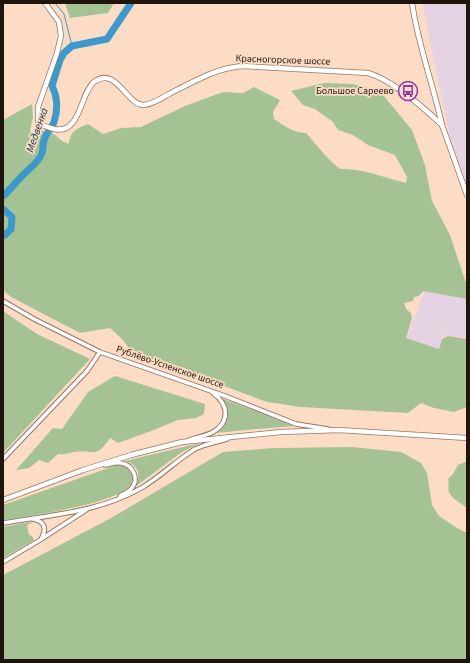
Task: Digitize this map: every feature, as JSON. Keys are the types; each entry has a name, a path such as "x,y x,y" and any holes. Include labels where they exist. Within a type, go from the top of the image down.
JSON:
{"main road":[{"name":"Красногорское шоссе","path":"45,3 59,22 61,36 58,53 38,107 38,121 44,126 56,130 62,130 70,124 79,112 89,87 93,82 103,79 113,81 120,85 132,100 137,104 143,105 154,102 222,69 242,66 372,74 386,81 434,117 442,125 467,195"},
{"path":"412,3 414,17 442,125"},
{"name":"Рублёво-Успенское шоссе","path":"3,500 83,470 131,455 182,442 251,435 339,430 467,438"}],"street":[{"name":"Рублёво-Успенское шоссе","path":"3,301 34,319 100,352 296,424 339,430"},
{"path":"3,459 87,371 100,352"},
{"path":"182,442 212,433 222,424 226,412 224,405 219,398 210,392"},
{"path":"3,523 105,504 143,487 195,449 220,441 251,435"},
{"path":"83,470 120,463 127,464 133,469 135,478 132,488 105,504"},
{"path":"3,562 89,508"},
{"path":"30,519 39,520 44,525 45,532 40,540"}],"shaded area":[{"path":"422,3 467,3 467,186 450,138"},
{"path":"424,291 467,299 467,338 442,335 439,349 407,338"}],"green space":[{"path":"65,3 114,3 108,13 70,18"},
{"path":"324,83 352,84 379,90 412,130 425,165 432,201 450,235 467,286 467,299 423,291 419,296 414,297 413,301 404,303 406,309 411,313 412,318 406,338 439,349 442,339 448,336 467,339 467,407 454,412 434,408 421,403 408,413 301,407 267,402 131,351 123,340 110,328 80,333 11,297 3,290 3,120 32,104 33,117 30,131 33,133 40,130 54,134 62,141 69,144 72,133 80,127 88,124 103,134 121,128 141,127 185,106 223,92 243,93 254,87 280,100 273,112 274,119 293,130 306,133 326,156 340,169 357,170 406,183 407,177 395,155 368,145 353,135 338,130 333,122 315,109 303,105 291,91"},
{"path":"3,311 37,334 90,359 3,453"},
{"path":"115,376 205,404 204,414 196,418 178,420 118,443 110,438 101,449 94,452 81,451 58,454 48,463 39,460 29,468 16,470 53,428 62,429 88,392"},
{"path":"223,399 294,426 216,433 224,426 227,418 228,413"},
{"path":"200,443 182,452 136,486 138,482 137,470 133,464 125,461"},
{"path":"352,447 401,452 421,463 427,473 432,505 439,516 467,533 467,660 3,660 3,575 111,518 223,452 274,448"},
{"path":"467,462 467,508 450,495 448,479 458,465"},
{"path":"117,465 130,471 132,480 131,484 123,491 110,498 72,508 3,520 3,505"},
{"path":"32,523 27,525 29,535 32,536 34,540 3,558 3,527"}],"waterway":[{"path":"55,3 64,14 72,46"},
{"name":"Медвенка","path":"3,196 41,156 45,138 55,118 57,108 52,86 60,60 64,53 72,46 107,39 131,3"},
{"name":"Медвенка","path":"3,209 12,217 11,229 5,235 3,234"}],"place":[{"name":"Большое Сареево","path":"408,91"}]}
